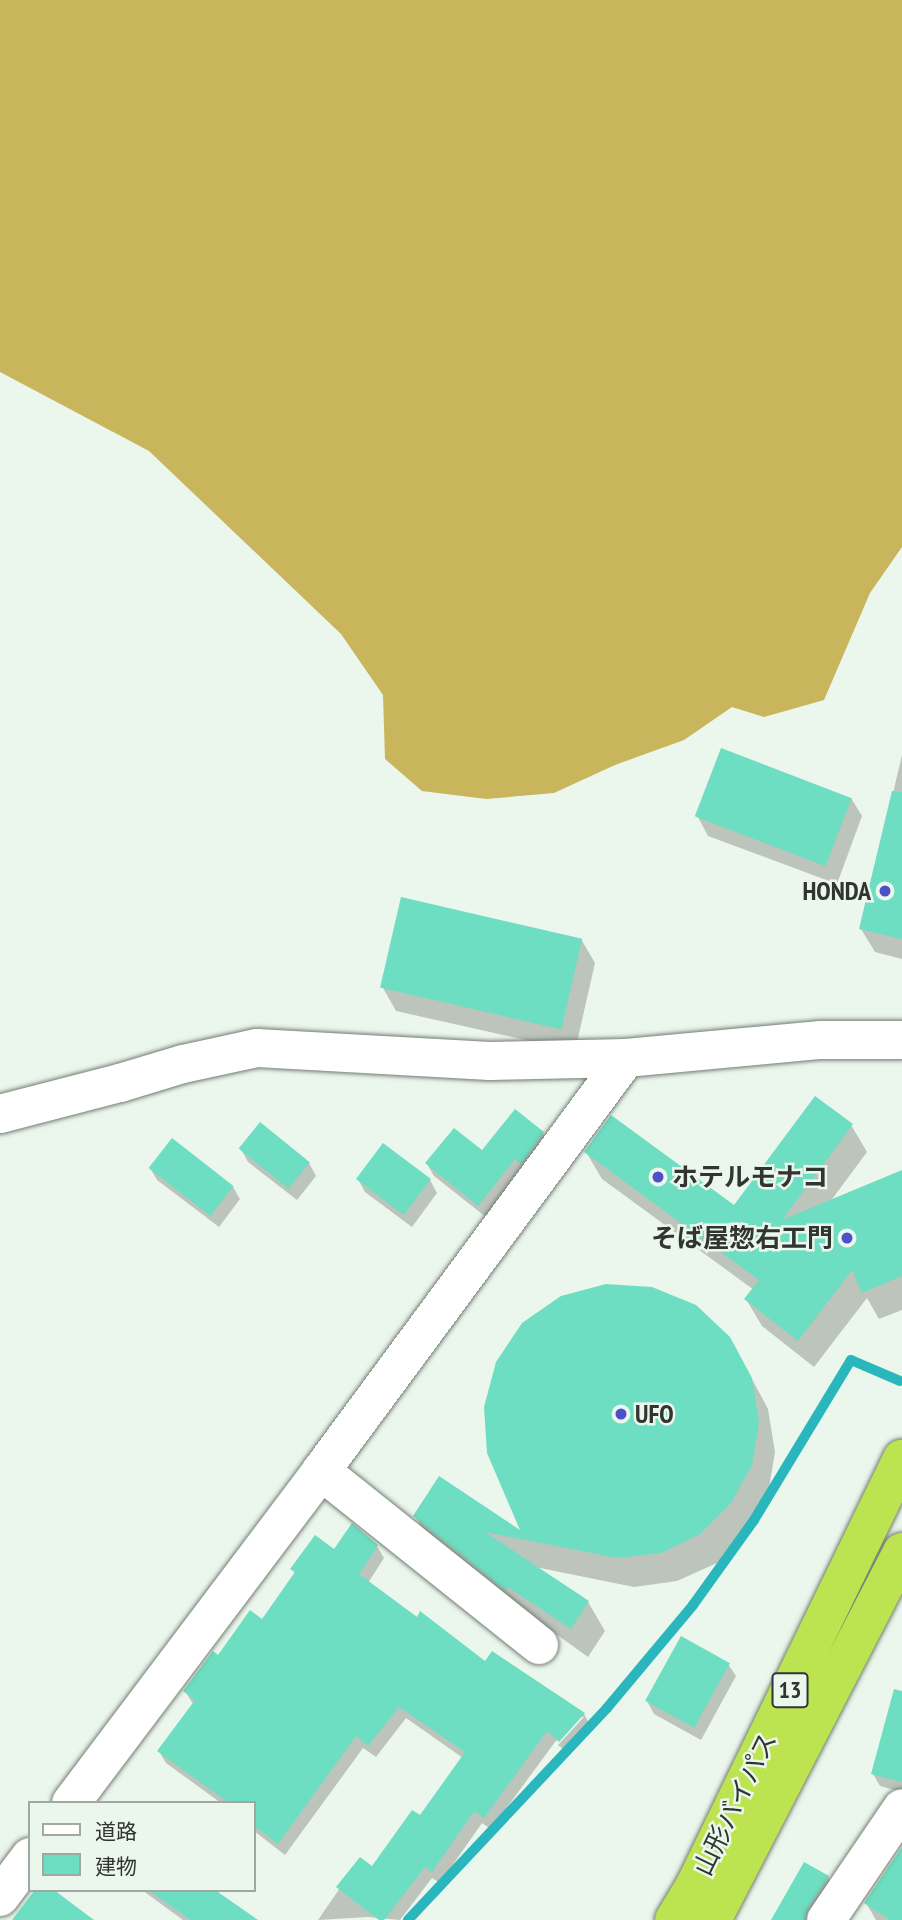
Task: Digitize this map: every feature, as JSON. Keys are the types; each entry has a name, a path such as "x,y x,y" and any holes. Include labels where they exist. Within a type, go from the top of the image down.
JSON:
{"highway":[{"name":"山形バイパス","path":"674,1920 694,1887 902,1459"},
{"name":"山形バイパス","path":"712,1920 902,1552"}],"street":[{"path":"0,1114 73,1097 183,1063 257,1048 490,1061 626,1058 821,1040 902,1040"},
{"path":"73,1801 321,1471 626,1058"},
{"path":"321,1471 539,1646"},
{"path":"826,1920 902,1808"},
{"path":"0,1897 28,1860"}],"shaded area":[{"path":"0,0 902,0 902,547 870,593 824,700 764,717 732,707 684,740 615,765 554,793 486,799 422,791 385,759 383,695 341,634 149,451 0,372"}],"building":[{"path":"721,748 852,798 826,866 695,816"},
{"name":"HONDA","path":"892,791 902,792 902,939 859,929"},
{"path":"401,897 582,939 561,1029 380,988"},
{"path":"815,1096 853,1124 782,1220 902,1170 902,1276 862,1293 852,1270 798,1341 744,1299 759,1280 584,1152 611,1115 734,1205"},
{"path":"515,1109 544,1132 521,1164 515,1159 478,1206 425,1163 454,1128 482,1150"},
{"path":"260,1122 310,1162 288,1189 239,1148"},
{"path":"172,1138 233,1186 210,1216 149,1168"},
{"path":"383,1143 431,1179 404,1215 356,1179"},
{"name":"UFO","path":"606,1284 652,1287 696,1305 730,1337 752,1378 759,1422 752,1465 731,1503 700,1534 661,1553 617,1558 485,1532 589,1601 571,1629 508,1587 505,1590 413,1516 439,1476 520,1530 487,1453 484,1407 496,1362 522,1323 561,1296"},
{"path":"352,1523 378,1545 359,1574 417,1617 420,1611 485,1661 492,1651 585,1713 559,1742 547,1731 484,1818 474,1811 432,1872 425,1867 384,1920 379,1920 336,1887 360,1857 372,1866 412,1810 420,1815 465,1752 399,1707 368,1746 356,1736 278,1844 256,1828 256,1801 226,1801 157,1751 195,1700 183,1691 213,1651 218,1655 250,1610 262,1619 295,1572 290,1569 315,1535 334,1549"},
{"path":"681,1636 730,1663 694,1728 645,1701"},
{"path":"894,1689 902,1691 902,1782 871,1774"},
{"path":"902,1847 902,1920 890,1920 864,1903"},
{"path":"804,1862 829,1876 808,1908 804,1920 771,1920"},
{"path":"33,1892 57,1892 94,1920 12,1920"},
{"path":"151,1892 218,1892 258,1920 191,1920"}],"waterway":[{"path":"408,1920 607,1708 693,1605 754,1520 851,1360 900,1381"}],"place":[{"name":"HONDA","path":"885,891"},
{"name":"ホテルモナコ","path":"658,1177"},
{"name":"そば屋惣右工門","path":"847,1238"},
{"name":"UFO","path":"621,1414"}]}
